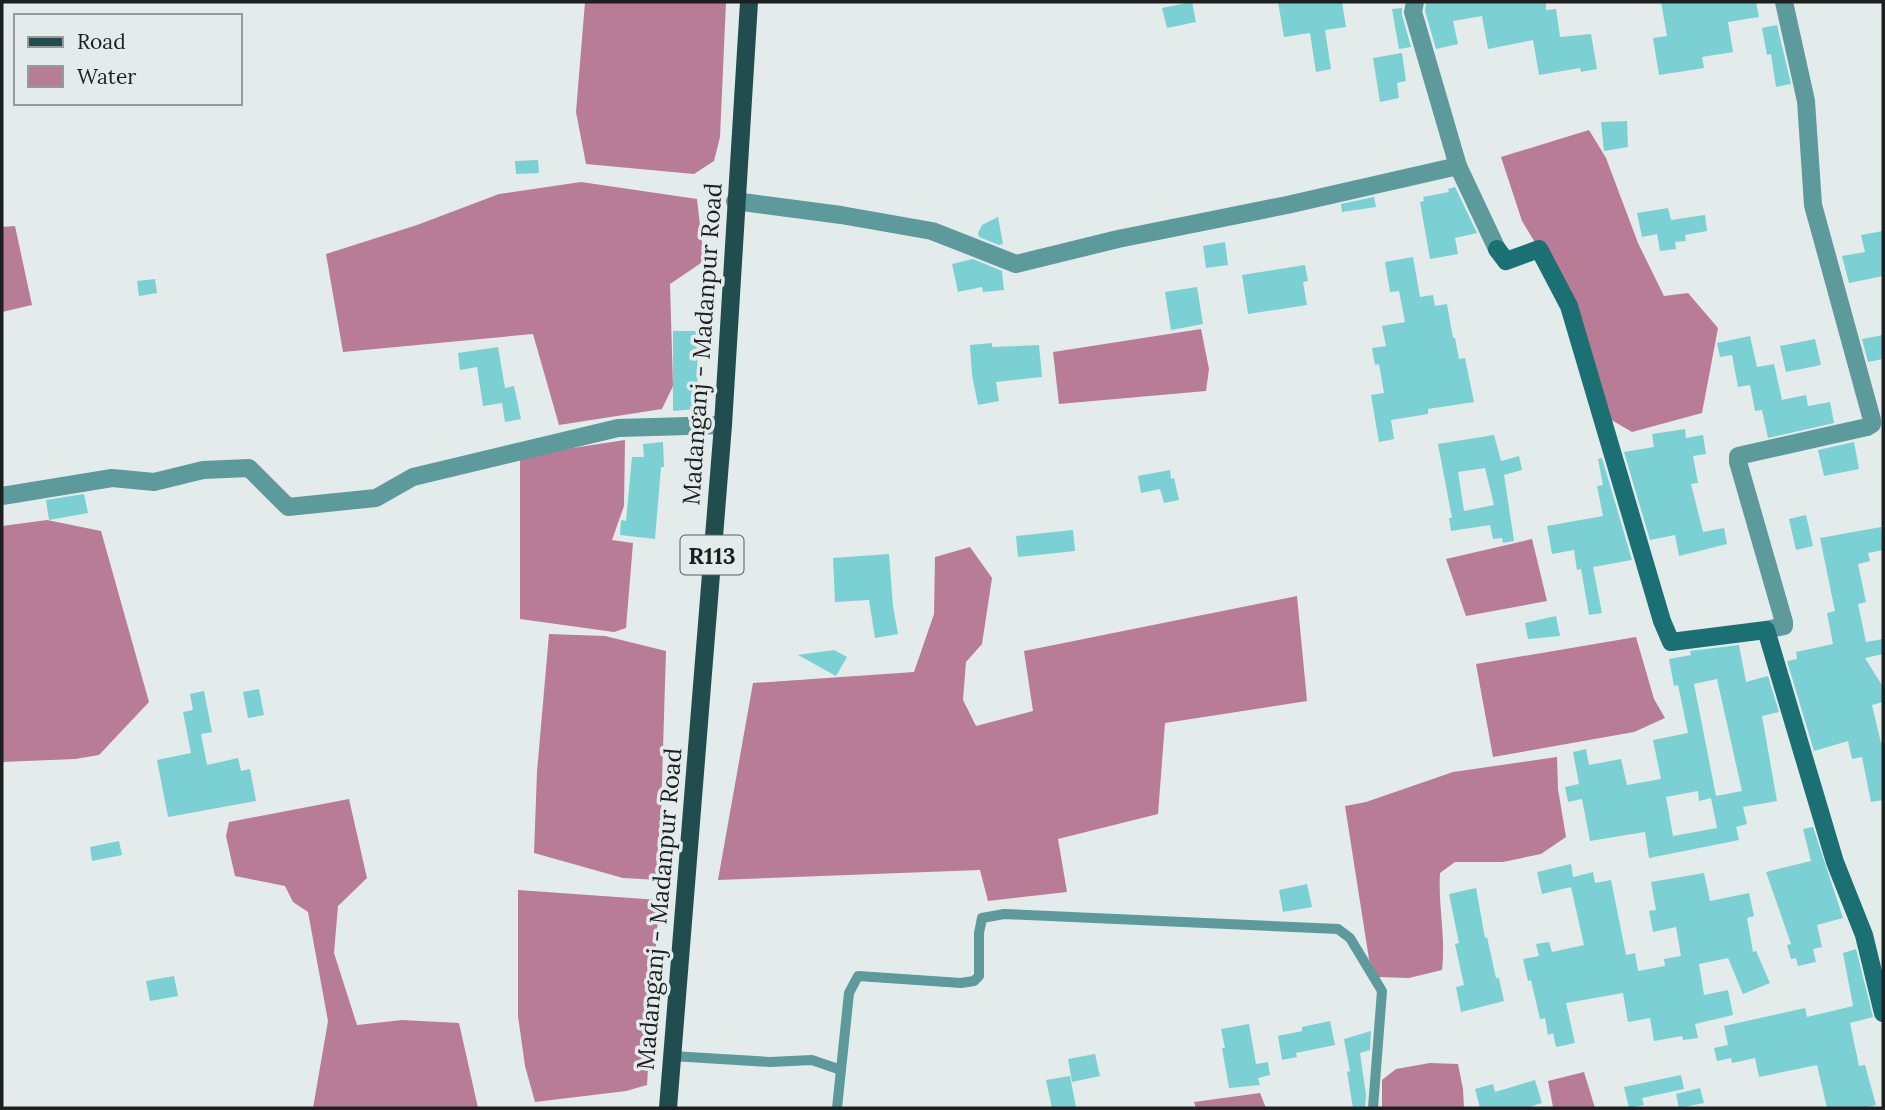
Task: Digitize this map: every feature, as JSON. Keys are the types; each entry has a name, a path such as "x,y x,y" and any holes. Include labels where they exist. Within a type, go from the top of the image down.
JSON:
{"main road":[{"name":"Madanganj - Madanpur Road","path":"668,1108 723,425 749,2"}],"street":[{"path":"1415,2 1413,12 1458,166 1497,249 1506,261 1539,249 1569,306 1662,621 1671,642 1783,626 1738,456 1872,424 1813,205 1806,101 1784,2"},
{"path":"735,201 841,215 932,231 1016,264 1118,239 1287,205 1458,166"},
{"path":"2,496 112,478 154,482 203,470 249,468 288,507 376,498 413,477 618,428 723,425"},
{"path":"1766,630 1835,862 1864,935 1883,1013"}],"lane":[{"path":"837,1108 849,993 858,976 961,983 974,981 979,976 979,933 982,918 1004,914 1338,929 1350,938 1382,991 1373,1108"},
{"path":"672,1056 770,1062 812,1060 841,1070"}],"water":[{"path":"585,2 726,2 720,137 714,161 694,174 586,164 576,112"},
{"path":"1589,130 1606,158 1638,243 1664,296 1688,293 1718,328 1702,413 1632,432 1596,411 1565,292 1522,221 1501,157"},
{"path":"581,182 697,199 704,261 670,284 673,386 662,409 559,425 533,334 343,352 326,254 417,225 499,194"},
{"path":"15,226 32,305 2,312 2,227"},
{"path":"1201,329 1209,369 1206,391 1059,404 1053,352"},
{"path":"625,440 624,506 612,540 633,543 626,628 614,632 520,619 520,456"},
{"path":"47,520 101,531 149,702 99,755 75,759 2,762 2,526"},
{"path":"1532,539 1547,601 1466,616 1446,559"},
{"path":"970,547 992,578 982,644 966,662 963,700 976,726 1033,711 1024,651 1297,596 1307,701 1165,723 1158,814 1058,839 1067,892 988,901 980,870 718,880 753,683 914,672 934,614 935,557"},
{"path":"549,634 605,636 666,651 659,880 623,878 534,853 537,772"},
{"path":"1636,637 1654,699 1665,718 1634,732 1493,757 1476,664"},
{"path":"1557,757 1558,789 1566,837 1541,854 1503,862 1455,862 1440,873 1442,970 1409,978 1377,977 1369,959 1345,806 1366,802 1453,772"},
{"path":"349,799 367,878 338,906 334,953 357,1025 402,1020 459,1023 478,1108 313,1108 328,1021 308,912 293,902 285,886 235,876 226,836 229,822"},
{"path":"518,890 659,900 647,1085 626,1091 535,1102 525,1066 518,1016"},
{"path":"1430,1063 1458,1064 1464,1108 1382,1108 1382,1080 1396,1069"},
{"path":"1584,1072 1595,1108 1551,1108 1548,1081"},
{"path":"1260,1093 1266,1108 1196,1108 1194,1102"}],"building":[{"path":"1192,2 1196,22 1167,28 1162,8"},
{"path":"1278,2 1342,2 1346,27 1325,30 1331,69 1316,72 1310,33 1284,37"},
{"path":"1546,2 1546,10 1556,9 1560,37 1591,34 1597,69 1581,72 1580,68 1539,75 1533,40 1488,49 1482,16 1453,21 1458,44 1436,49 1425,11 1426,3"},
{"path":"1661,2 1756,2 1759,17 1728,22 1733,52 1702,57 1704,68 1659,75 1653,38 1667,36"},
{"path":"1402,8 1411,47 1399,49 1392,9"},
{"path":"1777,25 1791,84 1776,87 1771,54 1767,55 1762,28"},
{"path":"1402,53 1406,81 1397,83 1399,98 1380,102 1373,58"},
{"path":"1627,121 1628,147 1604,151 1601,122"},
{"path":"538,160 539,173 516,174 515,161"},
{"path":"1455,187 1477,233 1455,238 1458,254 1430,259 1420,202 1424,201 1423,197 1449,192 1448,189"},
{"path":"1374,197 1376,207 1342,212 1341,204"},
{"path":"1668,208 1671,220 1705,215 1707,231 1685,235 1686,241 1675,242 1676,249 1660,251 1657,234 1642,237 1637,213"},
{"path":"998,217 1003,244 999,245 979,237 978,233 982,225"},
{"path":"1883,231 1883,276 1849,283 1842,256 1865,252 1861,235"},
{"path":"1225,242 1228,265 1206,268 1203,246"},
{"path":"1413,257 1420,297 1433,295 1435,306 1447,304 1453,338 1459,359 1465,358 1474,402 1428,409 1428,414 1391,420 1394,439 1379,442 1371,395 1384,393 1379,364 1375,365 1372,348 1386,346 1382,326 1405,322 1399,291 1390,292 1385,262"},
{"path":"973,259 1002,271 1004,290 983,292 982,287 958,292 952,264"},
{"path":"1305,265 1308,281 1303,282 1307,305 1248,314 1242,275"},
{"path":"155,279 157,293 139,296 137,281"},
{"path":"1197,287 1203,324 1171,330 1165,292"},
{"path":"673,331 697,331 698,409 673,411"},
{"path":"1883,335 1883,359 1868,362 1862,339"},
{"path":"1750,336 1757,367 1774,364 1782,400 1806,395 1808,406 1830,402 1834,423 1768,438 1762,410 1755,411 1750,385 1738,387 1732,355 1720,357 1717,343"},
{"path":"1815,339 1821,365 1786,372 1780,346"},
{"path":"992,343 992,347 1039,345 1042,377 996,382 999,401 978,405 970,345"},
{"path":"498,347 505,388 514,386 521,419 505,422 502,403 483,406 477,367 460,370 458,353"},
{"path":"1685,429 1686,438 1703,435 1706,454 1693,456 1698,483 1691,484 1703,532 1724,528 1727,544 1679,556 1675,535 1650,540 1624,452 1654,447 1652,434"},
{"path":"1494,435 1501,461 1519,456 1522,470 1504,475 1514,541 1503,543 1502,538 1493,539 1490,525 1451,531 1449,518 1452,518 1438,444","holes":["1485,468 1494,505 1464,511 1458,472"]},
{"path":"663,442 664,467 661,467 655,539 620,535 621,520 626,521 632,457 644,457 643,444"},
{"path":"1854,442 1859,469 1824,476 1818,450"},
{"path":"1602,458 1632,560 1593,567 1602,613 1589,615 1581,569 1577,570 1574,550 1552,554 1547,526 1603,516 1597,486 1603,485 1598,459"},
{"path":"1170,470 1179,500 1164,503 1160,489 1141,493 1138,476"},
{"path":"84,494 88,513 49,520 46,500"},
{"path":"1806,515 1813,546 1796,550 1789,519"},
{"path":"1881,527 1883,550 1868,553 1870,561 1858,564 1866,602 1858,604 1866,642 1883,639 1883,654 1865,658 1883,687 1883,702 1872,705 1881,743 1883,742 1883,800 1871,802 1862,757 1852,759 1848,741 1814,751 1787,661 1797,659 1796,652 1833,644 1827,613 1835,611 1820,538"},
{"path":"1073,530 1075,551 1018,557 1016,536"},
{"path":"889,554 898,634 875,638 869,600 835,602 833,558"},
{"path":"1556,616 1560,636 1528,639 1525,623"},
{"path":"1739,645 1746,682 1768,676 1779,712 1762,716 1777,801 1743,807 1747,824 1736,827 1739,840 1649,858 1645,832 1590,841 1582,799 1568,802 1565,787 1579,784 1573,752 1586,749 1589,765 1621,759 1627,785 1661,779 1653,740 1688,733 1678,685 1674,686 1669,659 1691,655 1690,651","holes":["1717,679 1742,791 1716,796 1694,684","1698,791 1699,801 1711,798 1717,828 1673,836 1666,797"]},
{"path":"834,650 847,657 836,676 798,655"},
{"path":"259,689 264,715 248,718 243,692"},
{"path":"204,691 212,732 201,734 207,765 238,758 241,771 250,769 256,801 168,817 157,760 191,753 183,712 193,710 190,694"},
{"path":"1813,827 1843,918 1817,925 1822,947 1813,949 1816,962 1798,966 1796,958 1791,959 1787,945 1791,944 1766,872 1811,861 1803,829"},
{"path":"119,841 122,855 92,861 90,847"},
{"path":"1571,864 1573,877 1593,872 1595,883 1611,880 1626,955 1635,953 1638,971 1665,966 1664,959 1681,956 1676,927 1653,932 1649,911 1656,910 1651,882 1704,873 1710,901 1749,893 1754,916 1747,918 1753,952 1756,951 1770,983 1743,994 1728,958 1699,964 1704,995 1728,990 1733,1015 1695,1024 1698,1038 1683,1040 1682,1036 1654,1041 1650,1018 1628,1022 1623,993 1566,1003 1575,1043 1556,1047 1553,1033 1548,1035 1545,1018 1540,1019 1523,959 1539,956 1536,944 1549,942 1552,952 1584,945 1571,887 1542,894 1537,872"},
{"path":"1307,884 1312,907 1283,912 1279,890"},
{"path":"1476,888 1485,938 1487,937 1504,1001 1461,1012 1456,987 1464,985 1455,944 1459,943 1449,894"},
{"path":"1856,949 1873,1017 1850,1023 1859,1066 1865,1065 1876,1105 1862,1108 1827,1108 1817,1065 1759,1077 1755,1058 1732,1063 1731,1058 1717,1061 1714,1048 1728,1045 1724,1026 1805,1008 1807,1017 1853,1006 1843,953"},
{"path":"174,976 178,996 150,1001 146,981"},
{"path":"1330,1021 1335,1045 1296,1053 1297,1057 1282,1060 1278,1036"},
{"path":"1249,1024 1256,1064 1268,1062 1270,1075 1258,1078 1260,1085 1229,1088 1221,1029"},
{"path":"1371,1031 1370,1050 1360,1053 1366,1095 1365,1107 1353,1108 1344,1039"},
{"path":"1095,1054 1100,1076 1072,1082 1068,1059"},
{"path":"1681,1075 1684,1089 1642,1098 1644,1105 1629,1108 1624,1087"},
{"path":"1070,1076 1076,1107 1052,1108 1046,1080"},
{"path":"1535,1080 1542,1103 1526,1108 1480,1108 1475,1089 1493,1084 1495,1092"},
{"path":"1700,1088 1704,1103 1679,1108 1676,1094"}]}
